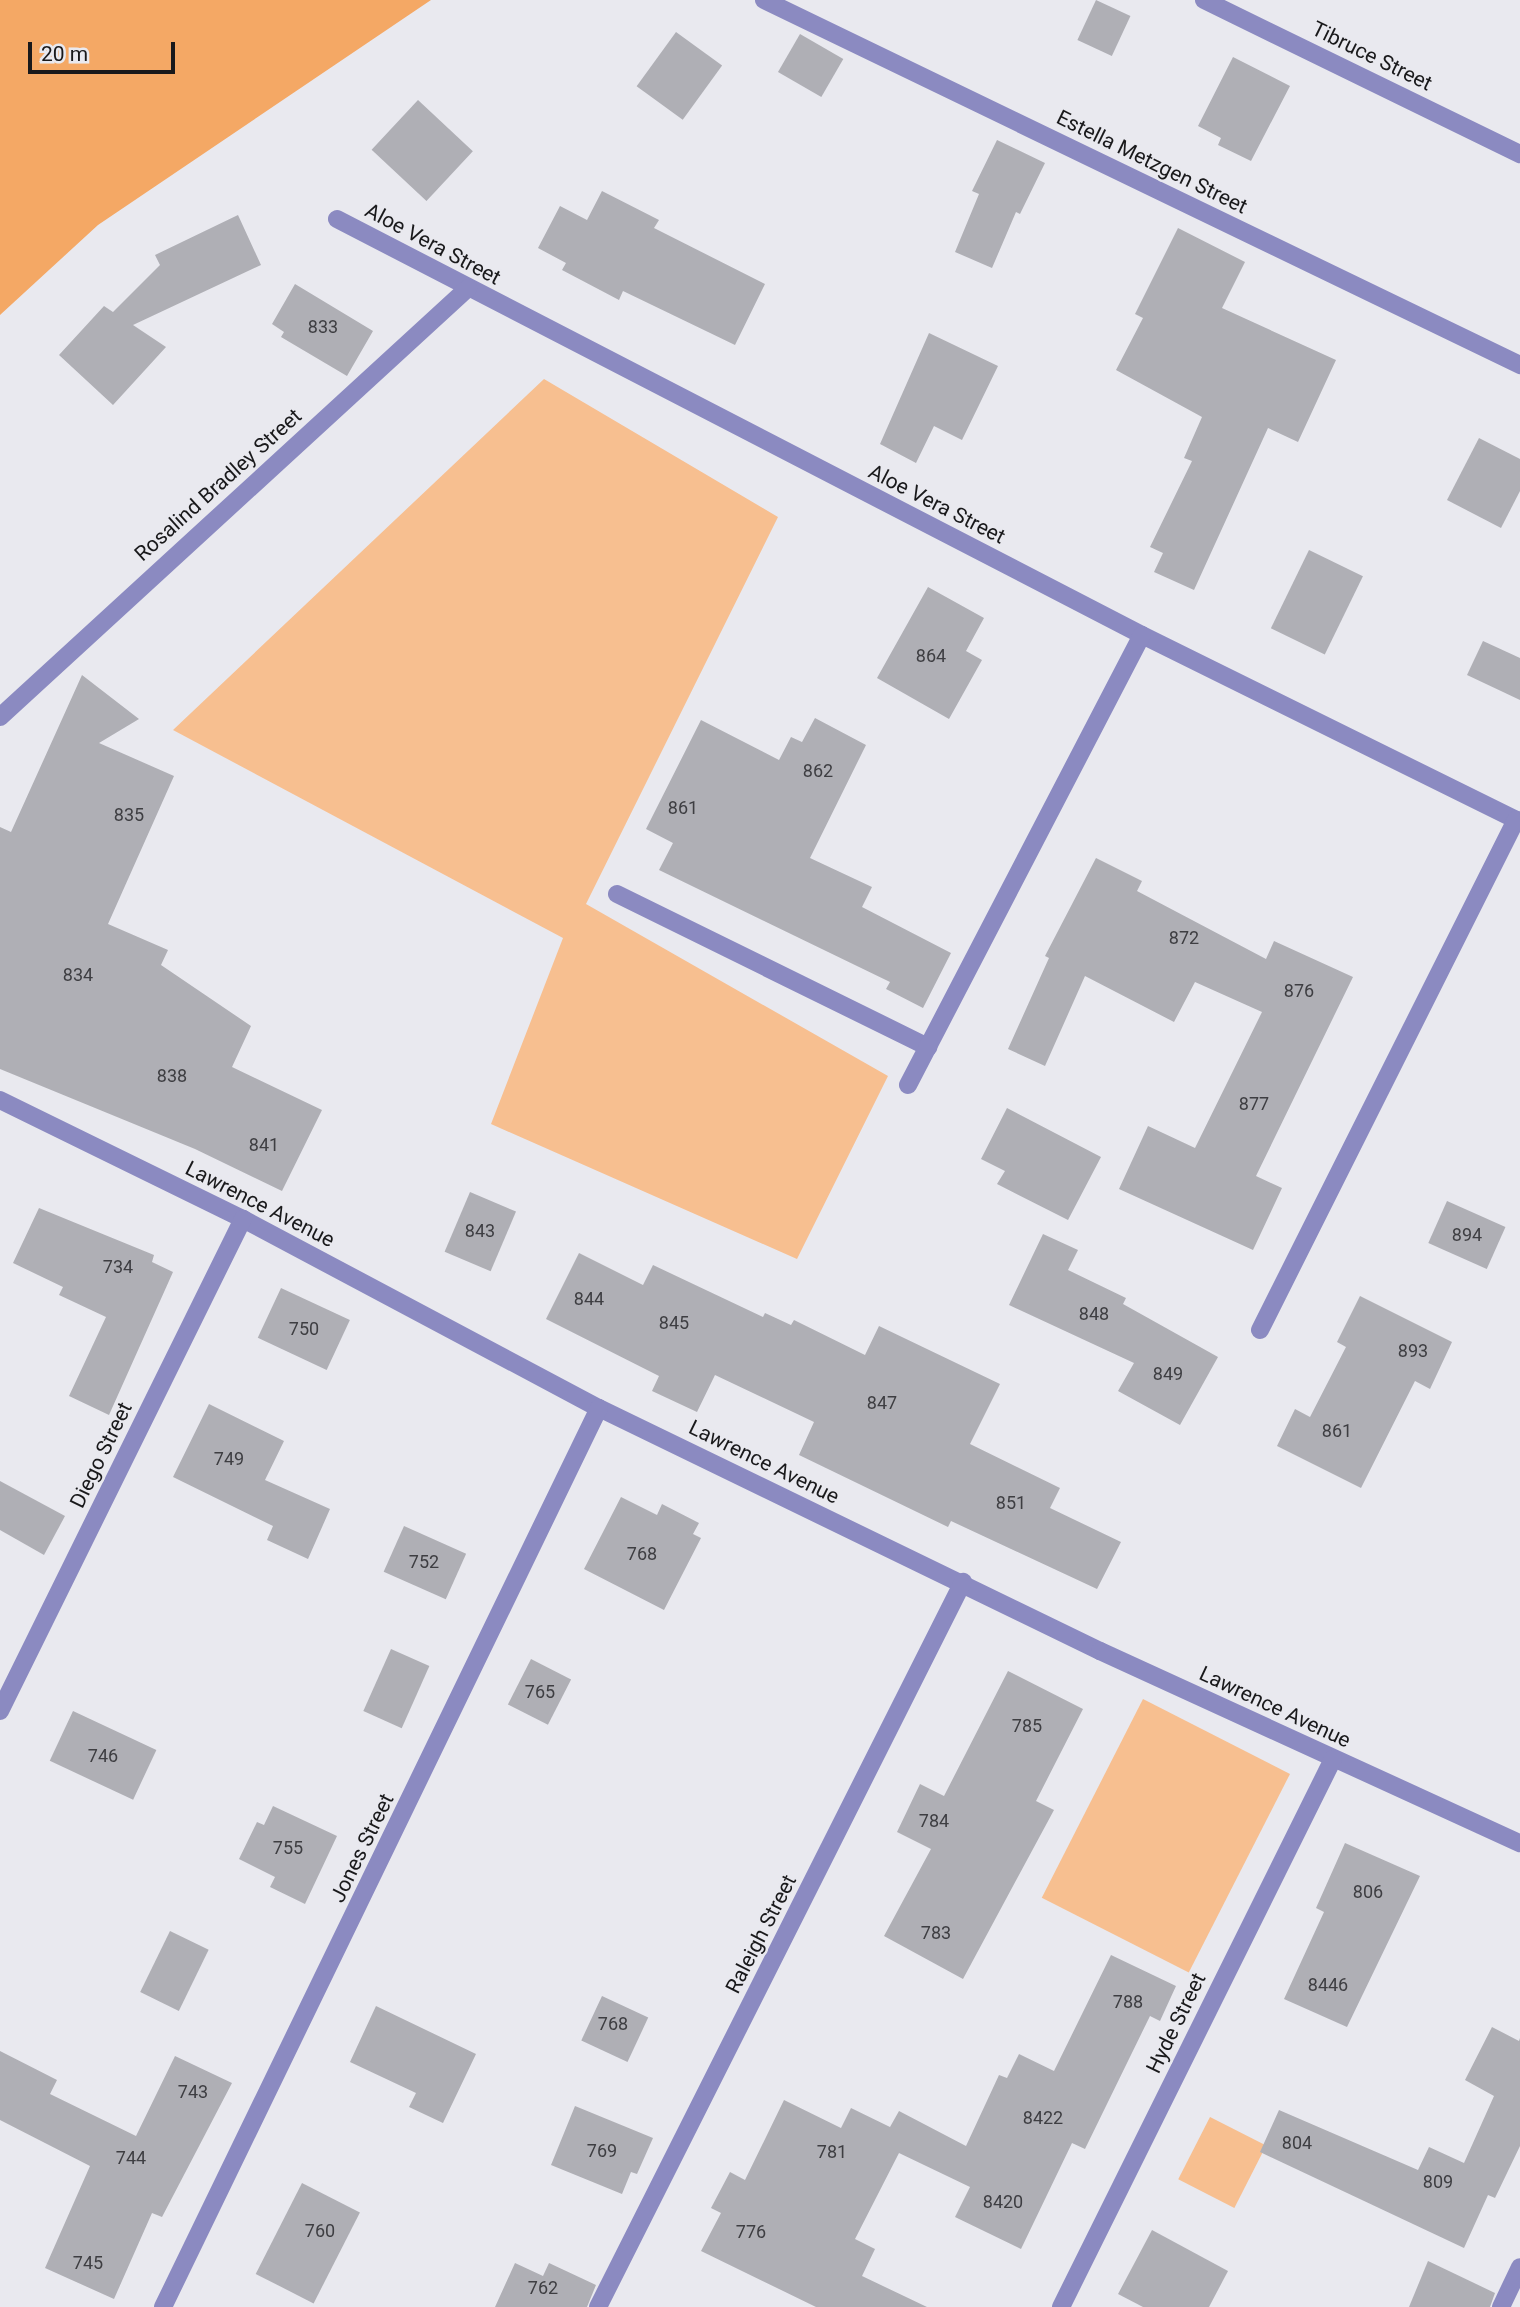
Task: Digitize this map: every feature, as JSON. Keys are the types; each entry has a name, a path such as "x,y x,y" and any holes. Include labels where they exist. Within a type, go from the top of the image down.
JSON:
{"street":[{"name":"Estella Metzgen Street","path":"764,0 1520,365"},
{"name":"Tibruce Street","path":"1204,0 1520,154"},
{"name":"Aloe Vera Street","path":"337,219 1142,635 1518,821"},
{"name":"Rosalind Bradley Street","path":"0,717 468,288"},
{"path":"908,1085 1142,635"},
{"path":"1260,1330 1518,821"},
{"path":"617,894 928,1047"},
{"name":"Lawrence Avenue","path":"0,1100 243,1219 599,1408 1333,1759 1520,1843"},
{"name":"Diego Street","path":"0,1711 243,1219"},
{"name":"Jones Street","path":"163,2307 599,1408"},
{"name":"Raleigh Street","path":"598,2307 963,1582"},
{"name":"Hyde Street","path":"1061,2307 1333,1759"},
{"path":"1501,2307 1520,2267"}],"shaded area":[{"path":"0,0 431,0 98,225 0,315"},
{"path":"544,379 778,517 586,904 888,1076 797,1259 491,1124 563,938 173,730"},
{"path":"1143,1699 1290,1774 1189,1973 1042,1898"},
{"path":"1210,2117 1266,2146 1234,2208 1178,2179"}],"building":[{"path":"1096,0 1130,16 1112,56 1077,40"},
{"path":"676,32 722,66 683,120 637,86"},
{"path":"800,34 843,59 821,97 778,72"},
{"path":"1233,57 1290,86 1251,161 1218,145 1221,138 1198,126"},
{"path":"418,100 473,151 426,201 372,150"},
{"path":"997,140 1045,163 1020,214 1016,212 992,268 955,252 979,194 972,191"},
{"path":"602,191 659,220 654,228 765,284 735,345 623,291 619,300 562,270 566,263 538,248 560,206 587,220"},
{"path":"238,215 261,265 133,325 166,347 113,405 59,355 104,306 113,312 160,265 155,255"},
{"path":"1178,228 1245,262 1222,308 1336,360 1298,442 1268,428 1194,590 1154,572 1163,553 1150,547 1192,461 1184,458 1202,417 1116,370 1143,318 1135,314"},
{"path":"295,284 373,331 347,376 281,337 284,332 272,324"},
{"path":"929,333 998,366 962,440 934,426 916,463 880,444"},
{"path":"1479,438 1520,459 1520,491 1501,528 1447,500"},
{"path":"1309,550 1363,576 1325,654 1271,628"},
{"path":"928,587 984,618 966,651 982,660 949,719 877,678"},
{"path":"1483,641 1520,658 1520,700 1467,675"},
{"path":"82,675 139,719 99,743 174,776 108,924 168,950 161,965 251,1026 232,1067 322,1110 282,1191 195,1149 0,1069 0,827 11,832"},
{"path":"815,718 866,745 810,858 872,887 862,907 951,953 923,1008 886,989 890,982 659,870 673,843 646,829 701,720 779,760 791,737 802,742"},
{"path":"1096,858 1142,881 1137,891 1266,959 1274,941 1353,977 1256,1176 1282,1188 1253,1250 1119,1189 1148,1126 1195,1148 1262,1012 1195,982 1174,1022 1085,976 1045,1066 1008,1049 1049,958 1045,956"},
{"path":"1007,1108 1101,1157 1068,1220 997,1184 1005,1171 981,1159"},
{"path":"470,1192 516,1212 491,1271 445,1252"},
{"path":"1447,1201 1505,1227 1487,1269 1428,1243"},
{"path":"39,1208 154,1255 152,1262 173,1272 109,1415 69,1396 106,1317 59,1295 63,1287 13,1263"},
{"path":"1043,1234 1078,1250 1068,1270 1126,1298 1123,1304 1218,1357 1180,1425 1118,1391 1134,1363 1009,1305"},
{"path":"579,1253 643,1285 653,1265 763,1317 765,1313 791,1325 794,1320 865,1355 879,1326 1000,1384 970,1444 1060,1488 1050,1508 1121,1542 1097,1589 951,1521 948,1527 799,1455 814,1422 715,1375 697,1412 652,1391 659,1376 546,1319"},
{"path":"281,1288 350,1320 327,1370 258,1338"},
{"path":"1360,1296 1452,1342 1430,1389 1415,1381 1361,1488 1277,1446 1295,1409 1310,1417 1346,1347 1337,1342"},
{"path":"209,1404 284,1441 265,1480 330,1509 308,1559 267,1540 273,1526 173,1477"},
{"path":"0,1481 65,1516 44,1555 0,1530"},
{"path":"621,1497 657,1515 662,1504 699,1523 693,1534 701,1538 664,1610 584,1569"},
{"path":"404,1526 466,1554 446,1599 384,1572"},
{"path":"391,1649 429,1666 402,1728 363,1711"},
{"path":"531,1659 571,1679 548,1725 508,1704"},
{"path":"1008,1671 1083,1709 1036,1801 1054,1810 963,1979 884,1936 931,1849 897,1832 920,1784 944,1796"},
{"path":"73,1711 156,1750 133,1800 50,1761"},
{"path":"273,1806 337,1836 305,1904 270,1887 275,1877 239,1859 257,1822 264,1825"},
{"path":"1345,1843 1420,1876 1347,2027 1284,1999 1324,1912 1316,1908"},
{"path":"170,1931 209,1950 179,2011 140,1992"},
{"path":"1111,1955 1176,1986 1160,2021 1150,2016 1085,2149 1072,2143 1021,2249 955,2217 970,2187 899,2153 855,2239 875,2249 862,2276 927,2307 816,2307 701,2251 721,2213 711,2208 730,2172 745,2180 784,2100 841,2128 851,2108 890,2127 899,2111 966,2146 999,2075 1007,2078 1019,2054 1054,2071"},
{"path":"602,1996 648,2018 628,2062 581,2040"},
{"path":"376,2006 476,2054 443,2123 409,2107 416,2093 350,2062"},
{"path":"1492,2027 1519,2041 1520,2038 1520,2146 1495,2198 1488,2195 1464,2248 1260,2152 1279,2110 1418,2170 1429,2147 1464,2163 1494,2096 1465,2080"},
{"path":"0,2051 57,2080 50,2094 136,2136 175,2056 232,2083 162,2217 152,2213 114,2299 45,2268 90,2166 0,2120"},
{"path":"575,2106 653,2138 637,2174 631,2172 622,2194 551,2165"},
{"path":"302,2183 360,2213 314,2303 256,2274"},
{"path":"1152,2230 1228,2271 1209,2307 1143,2307 1118,2294"},
{"path":"1428,2261 1495,2293 1490,2307 1409,2307"},
{"path":"515,2263 543,2276 549,2263 596,2285 587,2307 495,2307"}]}
